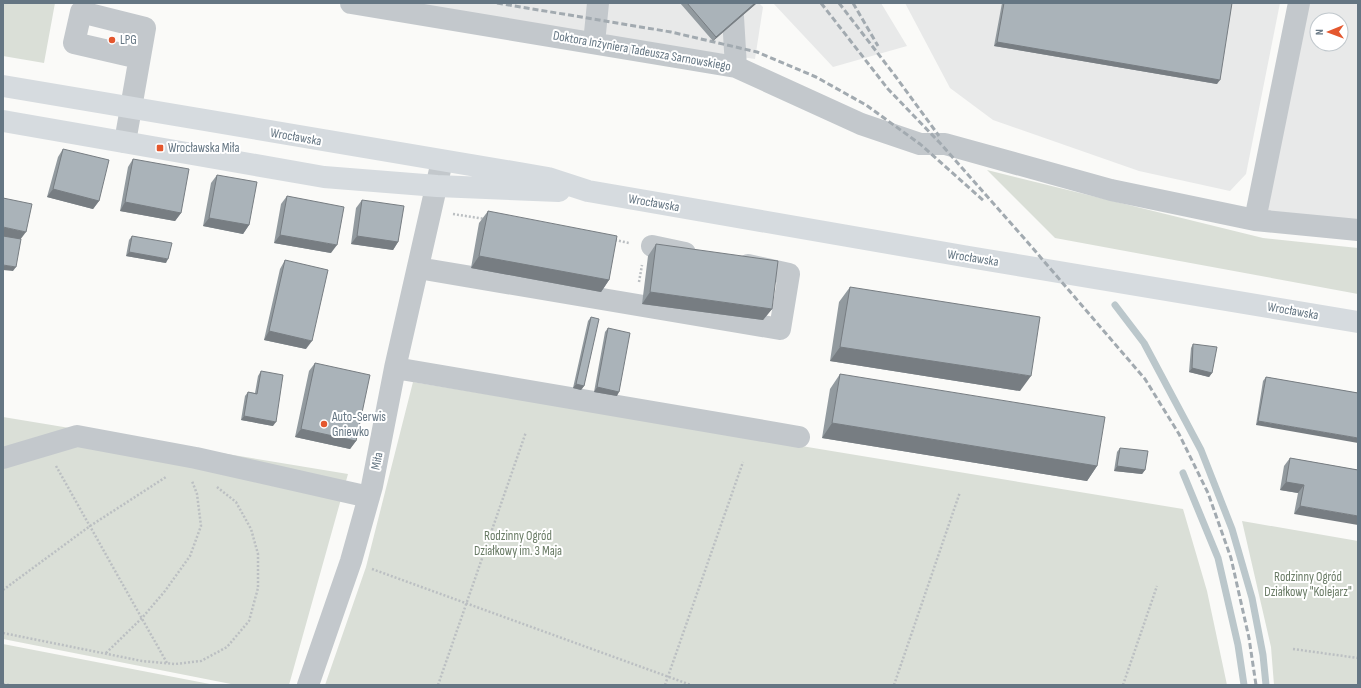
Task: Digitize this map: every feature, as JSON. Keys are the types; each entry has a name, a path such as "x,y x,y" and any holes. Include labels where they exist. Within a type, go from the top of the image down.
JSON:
{"main road":[{"name":"Wrocławska","path":"3,86 548,178 588,191 1358,322"},
{"name":"Wrocławska","path":"3,121 324,177 437,186 545,191 588,191"}],"street":[{"name":"Doktora Inżyniera Tadeusza Sarnowskiego","path":"351,3 736,67 861,124 920,144 945,144 1111,190 1255,220 1358,230"},
{"path":"594,43 598,3"},
{"path":"729,3 733,17 736,67"},
{"path":"1255,220 1299,3"},
{"path":"124,142 140,58"},
{"name":"Miła","path":"308,685 351,561 369,497 442,161"},
{"path":"648,246 705,257"},
{"path":"418,268 780,329 789,274 728,262"},
{"path":"396,368 799,437"},
{"path":"3,458 77,436 196,458 369,497"}],"path":[{"path":"431,212 487,219"},
{"path":"610,239 648,246 635,304"},
{"path":"614,247 615,240"},
{"path":"438,685 526,432"},
{"path":"45,446 167,663"},
{"path":"3,590 90,526 196,458"},
{"path":"105,654 142,618 165,591 190,556 200,526 197,494 191,477 196,458"},
{"path":"3,633 105,654 175,664 201,660 227,647 249,621 258,588 258,554 251,529 236,502 211,483 200,472 196,458"},
{"path":"665,685 743,462"},
{"path":"894,685 960,492"},
{"path":"366,567 691,685"},
{"path":"1123,685 1157,586"},
{"path":"1293,649 1358,658"},
{"path":"3,684 9,685"}],"shaded area":[{"path":"408,3 759,3 763,7 755,59 594,35"},
{"path":"773,3 881,3 907,46 833,67"},
{"path":"905,3 1280,3 1246,174 1230,191 1139,171 993,120 950,88"},
{"path":"1299,3 1358,3 1358,230 1255,220"}],"green space":[{"path":"3,3 55,3 44,63 3,56"},
{"path":"987,170 1263,238 1358,248 1358,294 1055,238"},
{"name":"Rodzinny Ogród Działkowy im. 3 Maja","path":"413,382 1183,509 1207,591 1227,685 325,685 366,567"},
{"path":"3,417 348,474 289,685 236,685 3,639"},
{"name":"Rodzinny Ogród Działkowy \"Kolejarz\"","path":"1242,521 1358,541 1358,685 1274,685 1271,647"},
{"path":"3,644 215,685 3,685"}],"building":[{"path":"687,3 755,3 716,37"},
{"path":"1004,3 1232,3 1220,80 997,42"},
{"path":"63,149 109,160 99,201 53,189"},
{"path":"133,159 189,169 181,213 125,202"},
{"path":"217,175 257,182 249,225 209,218"},
{"path":"287,196 344,207 337,245 280,235"},
{"path":"3,198 32,204 26,232 3,227"},
{"path":"362,200 404,206 398,242 357,236"},
{"path":"488,211 617,236 609,280 479,256"},
{"path":"3,236 21,239 16,267 3,265"},
{"path":"132,236 172,243 168,259 129,252"},
{"path":"656,244 778,261 772,309 650,292"},
{"path":"285,260 328,270 312,341 269,331"},
{"path":"850,287 1040,317 1031,376 840,347"},
{"path":"591,317 599,319 584,386 576,384"},
{"path":"608,328 630,333 619,392 597,387"},
{"path":"1193,344 1217,347 1212,373 1192,368"},
{"path":"315,363 370,375 356,441 301,429"},
{"path":"261,371 283,375 276,422 244,416 248,392 257,394"},
{"path":"840,374 1105,417 1097,466 832,423"},
{"path":"1266,377 1358,393 1358,438 1258,421"},
{"path":"1120,448 1148,451 1145,470 1117,466"},
{"path":"1290,458 1358,470 1358,516 1300,506 1304,485 1286,482"}],"waterway":[{"path":"1115,305 1144,343 1201,450 1232,529 1252,598 1263,655 1266,685"},
{"path":"1183,473 1218,558 1238,645 1244,685"}],"railway":[{"path":"497,3 671,32 757,52 816,77 866,105 920,144 984,201"},
{"path":"821,3 888,89 940,143 1145,379 1179,434 1208,493 1231,558 1249,638 1256,685"},
{"path":"839,3 939,136"},
{"path":"853,3 878,46"}],"place":[{"name":"LPG","path":"112,40"},
{"name":"Wrocławska Miła","path":"160,148"},
{"name":"Auto-Serwis Gniewko","path":"324,424"}]}
